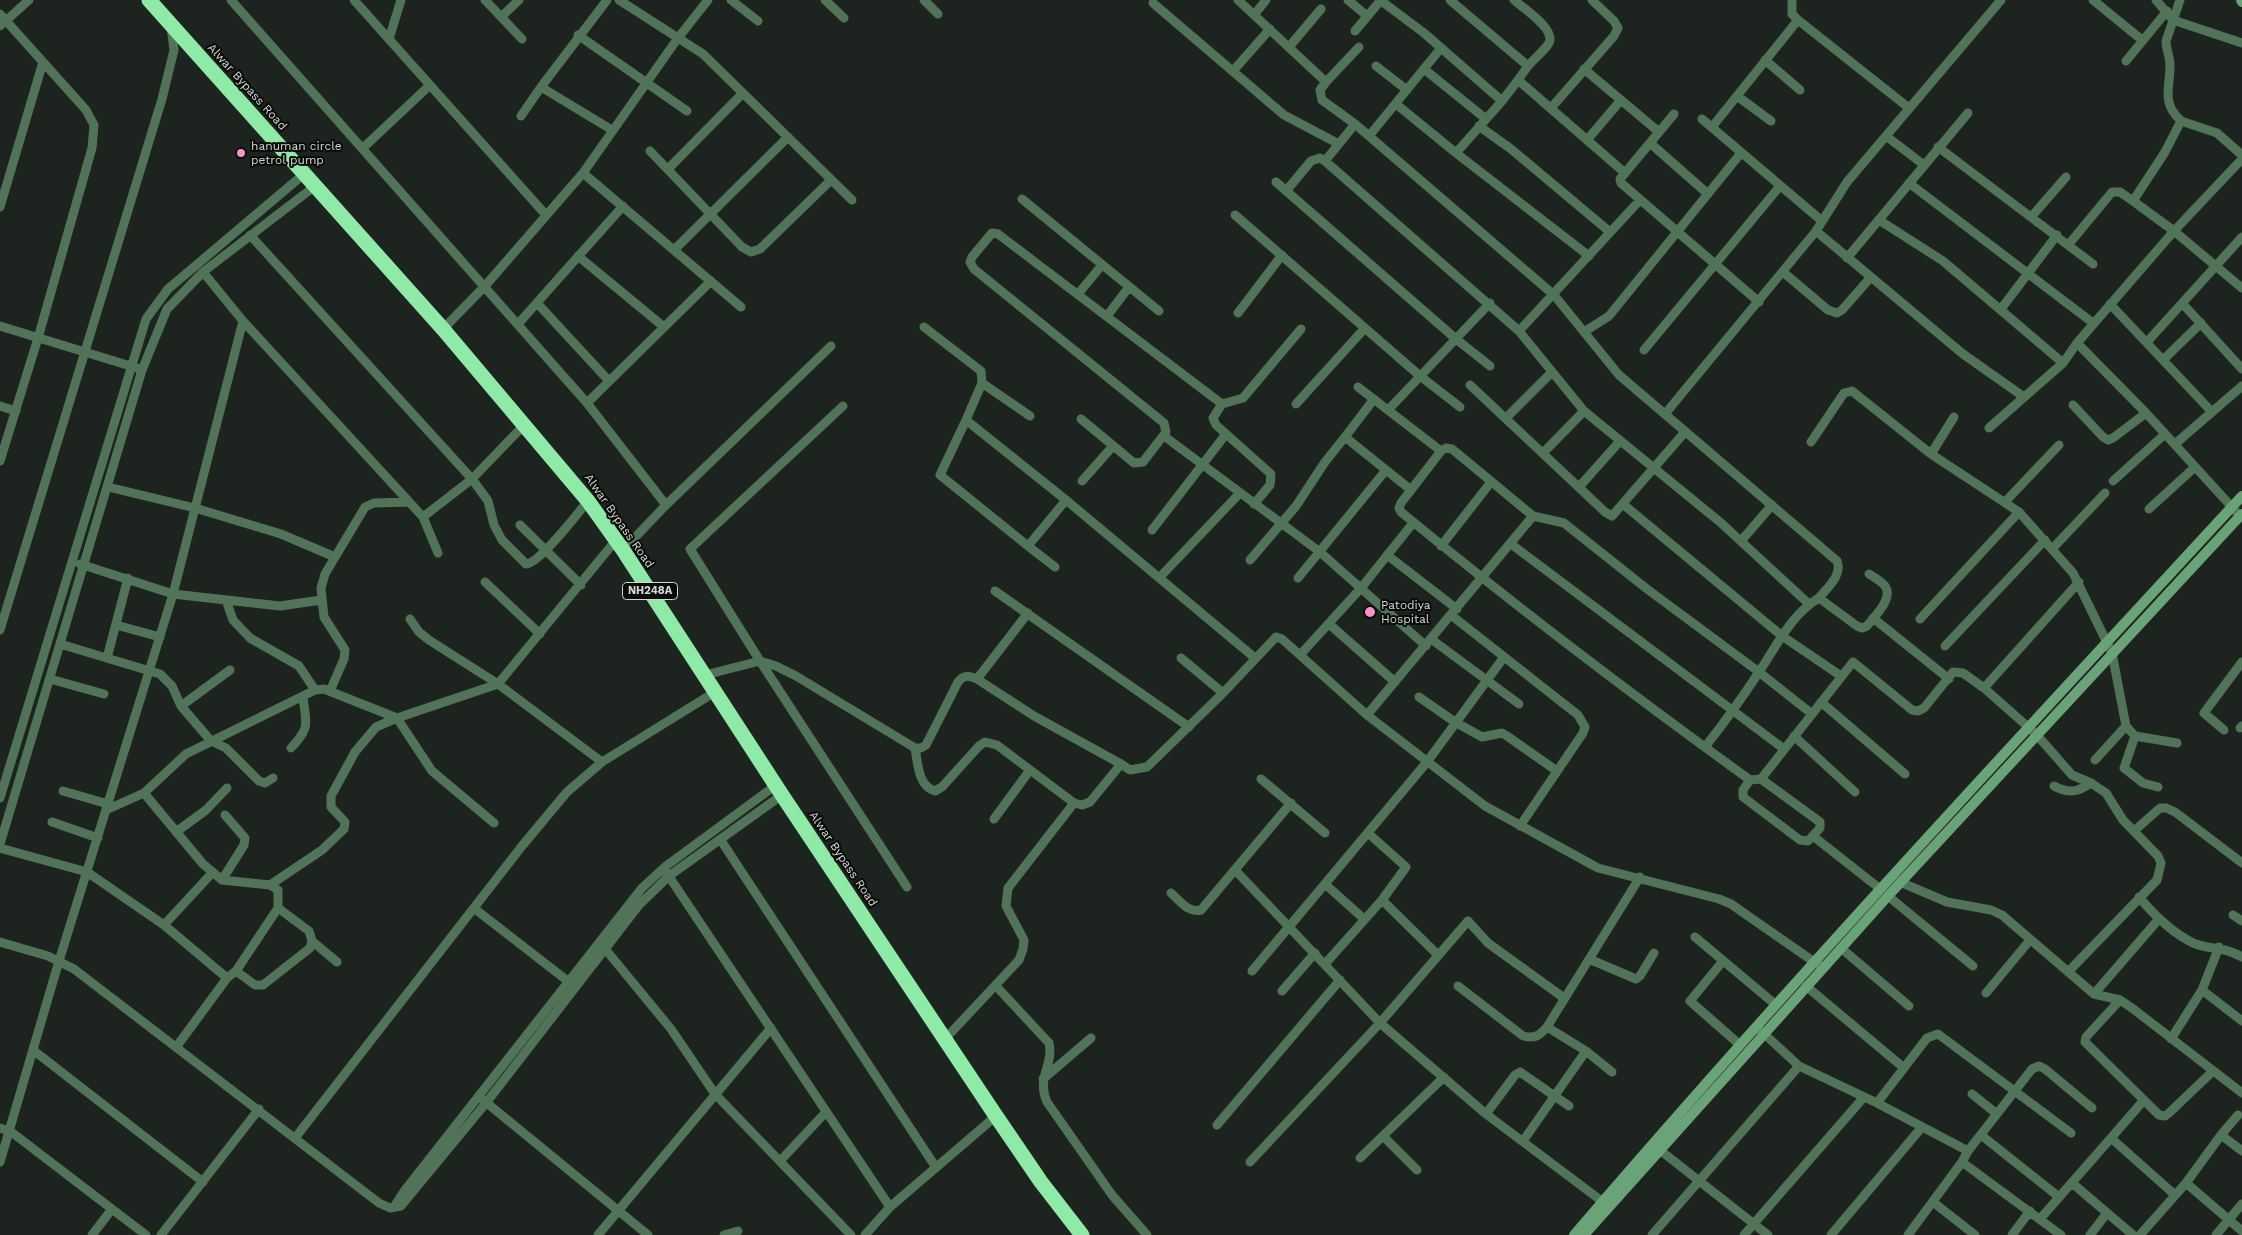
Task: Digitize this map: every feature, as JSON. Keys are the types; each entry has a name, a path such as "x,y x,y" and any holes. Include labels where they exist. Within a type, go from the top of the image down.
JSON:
{"highway":[{"name":"Alwar Bypass Road","path":"149,0 443,329 588,501 620,545 779,790 996,1116 1041,1182 1082,1235"}],"street":[{"path":"0,461 38,338 92,148 94,125 86,110 2,20 29,0"},
{"path":"231,0 587,403 666,505"},
{"path":"354,0 546,215"},
{"path":"389,39 401,0"},
{"path":"484,0 522,39"},
{"path":"501,18 519,0"},
{"path":"521,116 578,35 607,0"},
{"path":"619,0 703,54 852,200"},
{"path":"443,329 485,286 583,173 646,82 708,0"},
{"path":"731,0 758,21"},
{"path":"825,0 844,18"},
{"path":"924,0 938,14"},
{"path":"1238,0 1326,82"},
{"path":"1254,15 1266,0"},
{"path":"1348,0 1367,16"},
{"path":"1355,31 1380,0 1441,48 1502,101"},
{"path":"1450,0 1528,66"},
{"path":"1456,153 1502,101 1549,42 1550,34 1546,27 1514,0"},
{"path":"1550,108 1614,36 1618,28 1614,21 1592,0"},
{"path":"1792,0 1792,14 1798,20 1909,108"},
{"path":"1665,414 1816,231 1847,182 2001,0"},
{"path":"2093,0 2142,40"},
{"path":"2156,0 2173,20 2242,43"},
{"path":"2180,0 2166,41 2170,64 2167,97 2171,110 2181,121 2218,133 2242,155"},
{"path":"1154,3 1284,115 1339,144"},
{"path":"1289,47 1321,9"},
{"path":"2126,61 2167,11"},
{"path":"1712,128 1798,20"},
{"path":"0,630 162,99 174,50 171,24"},
{"path":"1233,71 1270,29"},
{"path":"578,35 687,111"},
{"path":"1359,47 1320,90 1322,100 1355,124 1554,295 1619,375 1838,562 1840,567 1838,575 1819,598 1809,604 1782,636 1734,710 1705,748"},
{"path":"1369,136 1441,48"},
{"path":"1766,60 1800,90"},
{"path":"0,206 43,62"},
{"path":"1376,66 1408,90"},
{"path":"1424,69 1486,119"},
{"path":"1584,69 1659,132"},
{"path":"1518,80 1625,173"},
{"path":"362,148 430,85"},
{"path":"541,87 612,130"},
{"path":"668,169 742,93"},
{"path":"1737,96 1771,121"},
{"path":"1587,140 1621,100"},
{"path":"1396,104 1589,256"},
{"path":"1847,258 1968,113"},
{"path":"1674,114 1620,178 1620,183 1759,302"},
{"path":"1702,119 1822,221"},
{"path":"2134,201 2166,152 2181,121"},
{"path":"1325,161 1355,124"},
{"path":"1479,126 1511,149 1610,232"},
{"path":"1886,136 1924,165"},
{"path":"674,250 788,137"},
{"path":"1650,143 1708,194"},
{"path":"1938,147 2032,216 2093,264"},
{"path":"650,151 742,247 751,252 760,248 831,180"},
{"path":"1584,332 1609,316 1741,153"},
{"path":"1286,191 1311,161 1320,158 1325,161 1519,331 1584,411 1720,522 1809,604"},
{"path":"1989,428 2063,362 2093,323 2174,231 2242,159"},
{"path":"583,173 741,306"},
{"path":"14,797 1,794 146,319 168,289 304,174"},
{"path":"2032,216 2066,177"},
{"path":"1276,182 1456,339 1490,366"},
{"path":"1909,183 2093,323"},
{"path":"0,844 142,370 167,309 203,272 315,186"},
{"path":"1644,350 1780,186"},
{"path":"2069,244 2112,192 2120,192 2174,231 2242,288"},
{"path":"1022,199 1159,312"},
{"path":"1519,331 1640,200"},
{"path":"518,324 623,206"},
{"path":"1235,215 1420,376 1460,407"},
{"path":"1879,220 1942,261 2063,362"},
{"path":"1816,231 1963,354 2024,397"},
{"path":"1081,419 1113,446 1139,464 1143,462 1164,436 1166,428 1164,423 974,269 970,262 972,257 992,232 998,234 1222,404"},
{"path":"250,235 472,479 488,501 494,525 502,540 526,564 532,564 546,550 588,501"},
{"path":"2001,309 2057,235"},
{"path":"2146,342 2242,237"},
{"path":"578,256 664,327"},
{"path":"1238,313 1282,256"},
{"path":"1078,294 1102,265"},
{"path":"203,272 243,321 423,517 438,553"},
{"path":"1783,272 1828,310 1837,313 1842,310 1870,277"},
{"path":"587,403 711,281"},
{"path":"1106,316 1129,287"},
{"path":"537,303 609,381"},
{"path":"2182,303 2242,368"},
{"path":"1388,410 1490,304"},
{"path":"2110,304 2212,412"},
{"path":"0,1162 59,961 173,594 243,321"},
{"path":"2163,360 2201,324"},
{"path":"0,326 86,351 142,370"},
{"path":"924,327 980,371 983,377 966,420 940,475 1055,567"},
{"path":"1296,404 1365,328"},
{"path":"1254,504 1270,485 1271,474 1213,421 1215,414 1222,404 1243,398 1301,329"},
{"path":"1574,1235 1605,1204 1760,1030 1806,986 1818,965 1879,888 2032,731 2112,653 2241,515 2146,413 2077,344"},
{"path":"270,885 322,850 344,829 345,822 331,807 331,796 360,746 376,727 397,718 498,684 581,585 620,545 666,505 831,346"},
{"path":"1506,418 1552,372"},
{"path":"982,383 1030,416"},
{"path":"1470,385 1605,512 1612,516 1624,505 1685,432"},
{"path":"1358,386 1442,451"},
{"path":"2174,444 2242,386"},
{"path":"1811,442 1844,393 1852,391 1931,454 2019,512 2053,548 2079,582 2112,653 2126,726 2134,736 2177,743"},
{"path":"1250,560 1296,506 1325,462 1374,398"},
{"path":"2073,405 2108,440 2146,413"},
{"path":"0,406 16,411"},
{"path":"844,406 690,549 760,662 908,887"},
{"path":"1542,453 1584,411"},
{"path":"1931,454 1954,417"},
{"path":"966,420 1066,500 1255,658"},
{"path":"423,517 472,479 525,424"},
{"path":"1152,530 1226,434"},
{"path":"2113,481 2165,434"},
{"path":"1164,436 1239,494 1320,552 1428,642 1487,680 1519,704"},
{"path":"1345,437 1411,490"},
{"path":"1579,488 1620,441"},
{"path":"2005,502 2059,445"},
{"path":"1082,481 1113,446"},
{"path":"1750,780 1743,790 1743,797 1800,840 1808,841 1820,828 1820,822 1761,779 1750,780 1705,748 1482,579 1400,512 1399,508 1411,490 1442,451 1446,448 1452,450 1533,516 1564,523 1647,589 1812,714"},
{"path":"2149,509 2195,467"},
{"path":"1298,578 1386,470"},
{"path":"1441,546 1491,482"},
{"path":"108,487 195,508 282,534 335,556"},
{"path":"2053,548 2105,493"},
{"path":"1159,578 1239,494"},
{"path":"1656,1146 1740,1045 1760,1030 1776,1005 1818,965 1841,948 2032,731 2107,642 2242,496"},
{"path":"1028,546 1066,500"},
{"path":"330,691 344,659 345,650 324,617 321,600 325,574 365,507 374,503 409,502"},
{"path":"1624,505 1782,636 1841,676"},
{"path":"1741,541 1772,506"},
{"path":"1920,619 2019,512"},
{"path":"1367,715 1533,516"},
{"path":"1300,655 1361,588 1413,523"},
{"path":"520,525 581,585"},
{"path":"1945,646 2045,540"},
{"path":"1511,544 1784,749"},
{"path":"1387,555 1504,657 1582,720 1585,727 1583,733 1520,826"},
{"path":"72,562 128,578 173,594 280,606 321,600"},
{"path":"1819,598 1862,628 1867,626 1887,598 1888,591 1884,585 1869,574"},
{"path":"107,658 128,578"},
{"path":"485,582 540,634"},
{"path":"1984,688 2079,582"},
{"path":"995,590 1189,727"},
{"path":"226,600 233,620 250,638 299,666 316,690"},
{"path":"977,679 1028,613"},
{"path":"1872,618 1949,679"},
{"path":"410,619 419,632 429,640 498,684 602,762"},
{"path":"1329,624 1395,682"},
{"path":"116,625 160,637"},
{"path":"706,675 760,662 776,666 796,676 915,748 921,748 926,745 962,678 968,676 977,679 1034,716 1130,770 1138,770 1147,767 1189,727 1276,637 1282,639 1367,715 1486,806 1588,864 1608,872 1640,877 1731,904 1818,965"},
{"path":"60,644 160,674 172,686 181,706 211,741 226,748 259,781 265,783 273,778"},
{"path":"1252,971 1427,762 1504,657"},
{"path":"1180,658 1223,693"},
{"path":"1761,779 1853,662 1912,710 1918,711 1924,708 1954,672 1959,671 1984,688 2032,731 2072,775 2091,783 2106,793 2118,815 2158,856 2161,863 2157,880 2068,972"},
{"path":"2224,730 2204,713 2242,662"},
{"path":"181,706 230,670"},
{"path":"50,679 104,694"},
{"path":"63,791 107,807 144,793 186,754 316,690 330,691 397,718 432,771 494,823"},
{"path":"295,1138 475,909 522,846 567,792 602,762 715,692"},
{"path":"291,748 302,736 307,726 303,697"},
{"path":"1419,697 1455,722 1482,737 1502,733 1557,772"},
{"path":"1821,702 1905,774"},
{"path":"2095,760 2126,726"},
{"path":"1794,736 1855,792"},
{"path":"2134,736 2124,768 2143,783 2158,787"},
{"path":"915,748 924,785 935,790 942,787 979,746 985,742 997,745 1074,803 1082,805 1090,802 1121,764"},
{"path":"994,819 1030,770"},
{"path":"1261,779 1325,833"},
{"path":"2054,786 2062,790 2077,791 2091,783"},
{"path":"176,832 206,810 227,788"},
{"path":"394,1207 405,1190 642,888 720,839 779,790"},
{"path":"0,942 48,956 74,969 177,1046 379,1203 386,1208 394,1207 405,1204 666,872 779,790"},
{"path":"144,793 203,864 222,880 270,885 278,890 278,908 236,971 227,978 177,1046"},
{"path":"945,1039 1019,960 1024,940 1006,906 1008,888 1074,803"},
{"path":"1171,893 1190,910 1201,910 1291,803"},
{"path":"2134,831 2160,808 2166,808 2175,812 2242,863"},
{"path":"222,880 244,845 245,838 225,815"},
{"path":"52,822 98,838"},
{"path":"1325,964 1382,900 1406,867 1368,833"},
{"path":"1813,836 1879,888"},
{"path":"720,839 935,1166"},
{"path":"0,848 87,872 164,924 227,978"},
{"path":"1235,870 1380,1023 1486,1114 1605,1204"},
{"path":"164,924 212,872"},
{"path":"666,872 890,1207"},
{"path":"1458,986 1523,1036 1531,1038 1539,1036 1547,1027 1640,877"},
{"path":"1900,882 1947,902 1991,910 2002,916 2094,994 2120,1000 2242,1093"},
{"path":"1325,884 1364,919"},
{"path":"1888,896 1973,966"},
{"path":"2139,897 2158,920 2193,942 2219,947 2242,957"},
{"path":"1382,900 1438,955"},
{"path":"236,971 255,985 263,985 310,948 312,941 309,931 278,908"},
{"path":"475,909 569,982"},
{"path":"2233,915 2242,921"},
{"path":"1250,1162 1380,1023 1468,920 1488,943 1564,998"},
{"path":"2094,994 2158,920"},
{"path":"1695,937 1776,1005"},
{"path":"1986,993 2030,940"},
{"path":"312,941 337,962"},
{"path":"2171,1038 2202,990 2219,947"},
{"path":"1841,948 1909,1006"},
{"path":"606,950 671,1029 715,1094 851,1235"},
{"path":"1282,991 1315,953"},
{"path":"1589,959 1636,979 1654,954"},
{"path":"1723,960 1690,1001 1740,1045"},
{"path":"1216,1125 1340,980"},
{"path":"996,986 1049,1043 1051,1051 1043,1079 1042,1091 1047,1102 1112,1195 1147,1235"},
{"path":"1806,986 1904,1068"},
{"path":"2202,990 2242,1021"},
{"path":"2120,1000 2086,1037 2084,1042 2159,1115 2165,1116 2213,1071"},
{"path":"1547,1027 1586,1051 1612,1072"},
{"path":"598,1235 770,1028"},
{"path":"1760,1030 1799,1066 1877,1103 1968,1151"},
{"path":"1877,1103 1927,1038 1938,1034 2071,1133"},
{"path":"1043,1079 1091,1038"},
{"path":"33,1050 203,1182"},
{"path":"1523,1141 1586,1051"},
{"path":"1652,1235 1799,1066"},
{"path":"1908,1235 1934,1202 1968,1151 2032,1069 2039,1066 2092,1108"},
{"path":"1486,1114 1515,1075 1520,1072 1569,1106"},
{"path":"1360,1158 1444,1077"},
{"path":"1972,1094 1997,1114"},
{"path":"478,1097 648,1235"},
{"path":"1744,1235 1864,1097"},
{"path":"2040,1219 2144,1100"},
{"path":"161,1235 259,1110"},
{"path":"780,1161 826,1112"},
{"path":"2140,1235 2186,1183 2238,1115"},
{"path":"865,1235 890,1207 935,1166 996,1116"},
{"path":"1831,1235 1922,1127"},
{"path":"0,1128 10,1131 146,1235"},
{"path":"1981,1134 2059,1197"},
{"path":"2221,1135 2242,1151"},
{"path":"1383,1136 1417,1170"},
{"path":"2111,1138 2175,1195"},
{"path":"1656,1146 1768,1235"},
{"path":"1962,1162 2061,1235"},
{"path":"2072,1183 2133,1235"},
{"path":"2186,1183 2242,1231"},
{"path":"1934,1202 1975,1235"},
{"path":"1584,1235 1605,1204"},
{"path":"2216,1235 2242,1204"},
{"path":"92,1235 112,1209"},
{"path":"2012,1235 2030,1212"},
{"path":"2090,1235 2107,1213"},
{"path":"724,1235 738,1231"}],"place":[{"name":"hanuman circle petrol pump","path":"241,153"},
{"name":"Patodiya Hospital","path":"1370,612"}]}
